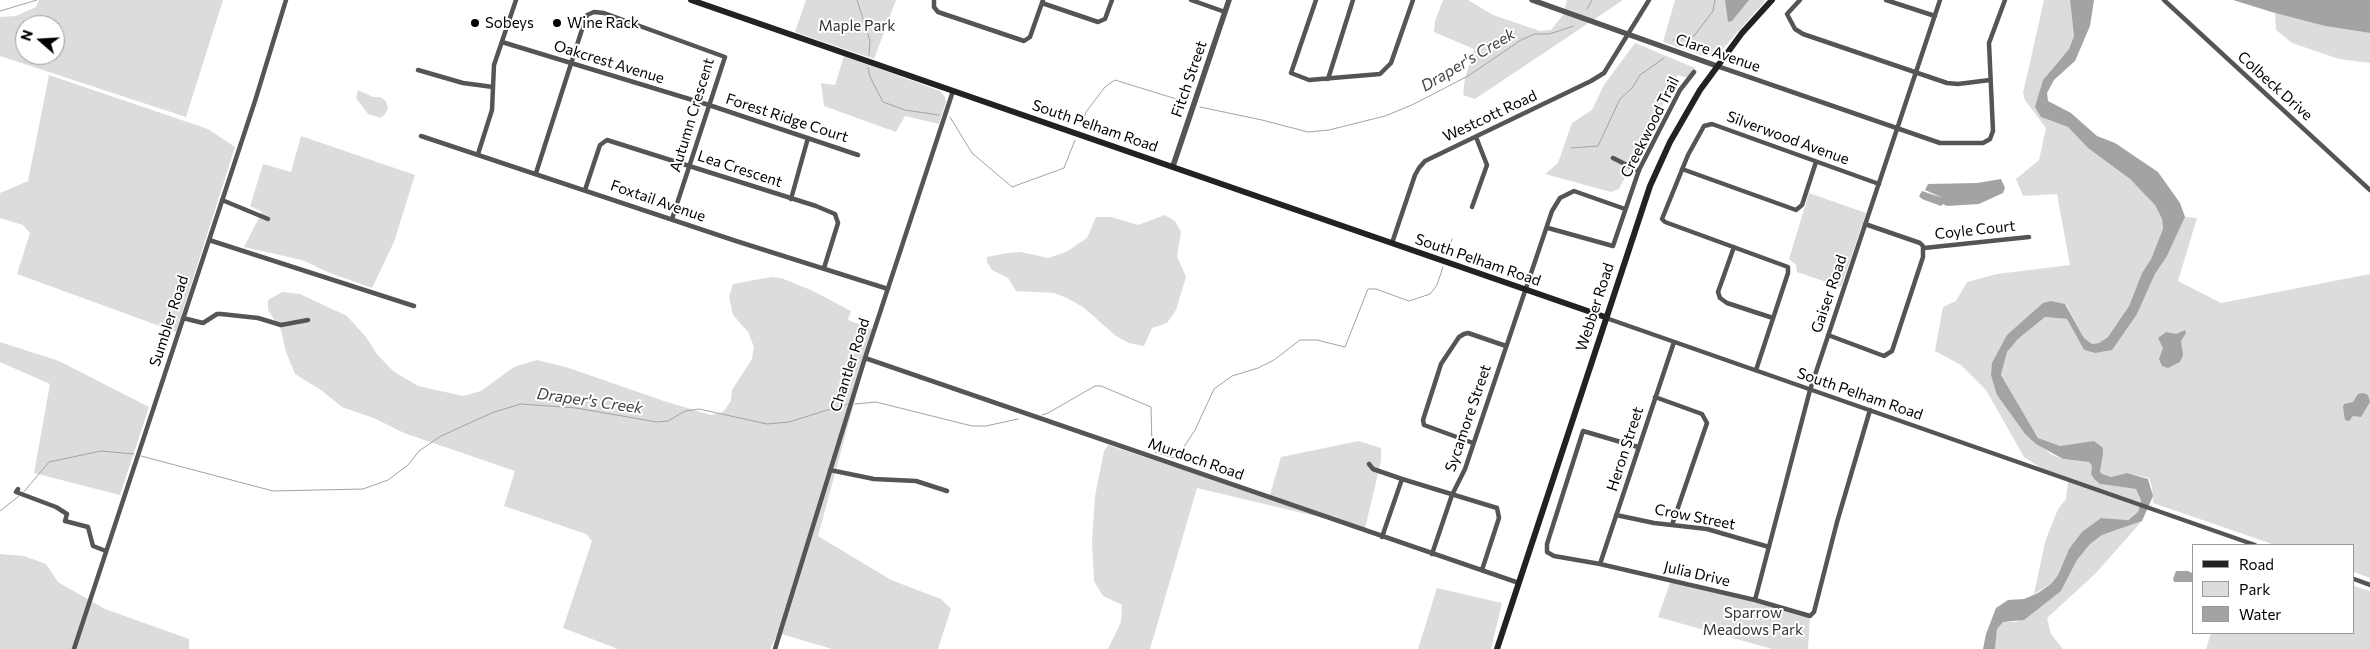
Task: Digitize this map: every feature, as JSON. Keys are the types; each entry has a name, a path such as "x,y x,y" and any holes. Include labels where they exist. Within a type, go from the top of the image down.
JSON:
{"main road":[{"name":"South Pelham Road","path":"692,0 1605,317"},
{"name":"Webber Road","path":"1497,649 1605,317 1660,162 1685,115 1717,66 1742,33 1772,0"}],"street":[{"name":"Sumbler Road","path":"74,649 286,0"},
{"path":"478,154 492,110 494,65 516,0"},
{"path":"934,0 932,7 940,13 1027,42 1042,1 1098,22 1105,19 1112,0"},
{"path":"1191,0 1225,12"},
{"name":"Fitch Street","path":"1173,166 1229,0"},
{"path":"1316,0 1291,73 1309,80 1380,74 1386,70 1392,63 1413,0"},
{"path":"1328,79 1353,0"},
{"name":"Clare Avenue","path":"1532,0 1940,143 1987,141 1993,131 1990,80"},
{"name":"Westcott Road","path":"1392,243 1419,168 1425,161 1604,73 1649,0"},
{"path":"1800,0 1787,14 1792,24 1800,32 1953,84 1990,80 1989,43 2005,0"},
{"path":"1886,0 1935,16"},
{"name":"Gaiser Road","path":"1755,600 1810,390 1940,0"},
{"name":"Colbeck Drive","path":"2164,0 2370,190"},
{"name":"Autumn Crescent","path":"536,172 562,96 570,64 588,15 594,12 604,13 725,57 672,218"},
{"name":"Oakcrest Avenue","path":"502,42 709,106"},
{"path":"418,70 463,83 493,87"},
{"name":"Creekwood Trail","path":"1548,228 1612,246 1639,171 1680,90 1694,72"},
{"name":"Chantler Road","path":"775,649 865,358 953,91"},
{"name":"Forest Ridge Court","path":"709,106 858,155"},
{"name":"Silverwood Avenue","path":"1756,370 1788,273 1788,267 1663,220 1682,169 1702,130 1708,124 1879,184"},
{"name":"Foxtail Avenue","path":"421,136 888,288"},
{"path":"1472,207 1487,165 1476,137"},
{"path":"790,198 808,138"},
{"name":"Lea Crescent","path":"585,190 600,145 606,140 830,211 837,218 838,224 824,268"},
{"path":"1613,158 1639,171"},
{"path":"1682,169 1796,210 1802,205 1816,162"},
{"name":"Sycamore Street","path":"1432,554 1452,495 1473,443 1552,211 1560,198 1574,191 1626,209"},
{"path":"222,200 268,219"},
{"path":"1828,335 1884,356 1892,352 1924,248 1920,243 1865,224"},
{"name":"Coyle Court","path":"1924,248 2029,237"},
{"path":"209,240 414,306"},
{"path":"1734,246 1718,292 1719,295 1727,303 1773,318"},
{"path":"183,318 204,323 222,314 258,318 281,325 308,320"},
{"name":"South Pelham Road","path":"1605,317 2253,544"},
{"path":"1473,443 1424,425 1423,420 1441,364 1459,337 1464,334 1468,333 1506,346"},
{"name":"Heron Street","path":"1600,564 1674,342"},
{"name":"Murdoch Road","path":"865,358 1519,583"},
{"path":"1655,397 1702,414 1707,423 1672,525"},
{"name":"Julia Drive","path":"1638,447 1583,431 1547,544 1548,552 1554,556 1600,564 1755,600 1810,616 1814,612 1837,522 1870,410"},
{"path":"1369,464 1372,469 1497,508 1499,518 1482,570"},
{"path":"830,470 874,479 916,480 947,491"},
{"path":"1382,537 1402,479"},
{"path":"18,489 16,492 67,514 65,521 88,527 93,546 106,552"},
{"name":"Crow Street","path":"1616,515 1708,529 1769,547"},
{"path":"2355,579 2370,585"}],"green space":[{"path":"39,0 223,0 186,117 27,65 65,65 65,15 18,15 36,7"},
{"name":"Maple Park","path":"806,0 896,0 874,59 795,32"},
{"path":"1443,0 1468,0 1493,15 1540,31 1551,30 1563,15 1567,0 1623,0 1475,99 1463,95 1465,78 1474,49 1434,32 1435,21"},
{"path":"1675,0 1766,0 1720,52 1707,57 1663,42"},
{"path":"2044,0 2070,0 2074,36 2069,49 2043,80 2041,117 2068,127 2088,148 2130,179 2155,205 2162,219 2163,229 2129,306 2108,337 2099,343 2092,344 2084,338 2066,304 2007,335 1997,395 2025,434 2051,454 2062,459 2089,462 2092,466 2091,474 2100,484 2136,489 2141,499 2138,512 2127,520 2101,518 2069,549 2058,575 2051,584 2034,594 2045,542 2058,509 2066,499 2068,481 2053,476 2024,457 1986,390 1961,365 1935,351 1943,307 1956,301 1967,282 1997,274 2070,265 2057,194 2023,196 2016,179 2039,160 2046,128 2025,100 2023,93"},
{"path":"2275,13 2325,26 2370,33 2370,63 2339,59 2292,43 2276,30"},
{"path":"15,16 15,61 0,56 0,17"},
{"path":"1635,43 1695,68 1688,78 1678,75 1619,189 1611,192 1545,174 1558,163 1572,123 1592,110 1604,85"},
{"path":"844,56 940,91 945,97 946,102 939,124 905,116 896,132 824,106 821,83 835,85"},
{"path":"49,75 208,129 235,147 176,332 17,274 30,233 23,225 0,218 0,193 28,181"},
{"path":"358,90 373,97 380,97 386,101 388,108 381,118 368,114 356,98"},
{"path":"301,136 415,175 394,242 372,288 330,273 302,260 244,247 262,212 250,206 263,164 291,172"},
{"path":"1809,193 1866,213 1841,287 1797,272 1796,265 1789,259"},
{"path":"1165,215 1175,221 1181,232 1177,256 1186,277 1176,310 1167,323 1152,328 1144,346 1129,343 1116,336 1083,307 1067,298 1054,293 1016,291 1008,278 992,270 987,262 987,257 1007,253 1021,252 1048,258 1066,252 1087,238 1096,217 1111,217 1138,225"},
{"path":"2185,217 2197,218 2178,281 2221,303 2370,274 2370,578 2355,572 2355,544 2272,544 2153,503 2152,487 2149,478 2127,473 2111,477 2102,475 2100,472 2103,454 2094,442 2060,446 2038,438 2001,375 2007,352 2018,339 2045,317 2067,319 2084,350 2095,353 2137,314 2155,274 2167,256"},
{"path":"771,277 781,278 811,290 851,311 848,320 874,330 818,536 891,580 941,599 951,609 938,649 832,649 778,633 770,649 618,649 563,628 592,541 586,534 504,506 515,471 404,433 376,419 342,407 321,390 295,374 286,352 281,330 268,310 268,300 282,292 300,294 347,316 393,371 418,386 463,396 481,391 514,367 537,360 566,367 711,415 723,412 731,401 732,390 752,359 754,347 748,332 733,315 729,297 733,284"},
{"path":"0,342 59,361 149,407 120,495 34,473 50,384 0,362"},
{"path":"1359,441 1381,448 1381,461 1365,528 1197,488 1150,649 1108,649 1121,622 1122,605 1103,596 1094,581 1092,542 1095,496 1104,451 1108,445 1269,498 1281,457"},
{"path":"2142,521 2095,574 2047,618 2051,634 2063,649 1995,649 1997,628 2003,622 2017,622 2061,591 2077,560 2090,544 2102,535"},
{"path":"0,554 24,556 46,564 58,582 105,609 189,639 189,649 0,649"},
{"name":"Sparrow Meadows Park","path":"1671,580 1810,616 1808,649 1772,649 1658,617"},
{"path":"2355,586 2370,591 2370,649 2206,649 2211,634 2355,634"},
{"path":"1437,588 1502,603 1491,649 1418,649"}],"water":[{"path":"1725,0 1749,0 1732,21 1728,22"},
{"path":"2070,0 2094,0 2090,26 2075,61 2054,80 2047,93 2048,101 2071,113 2097,136 2115,143 2158,172 2180,203 2185,217 2167,256 2155,274 2137,314 2112,350 2095,353 2084,350 2067,319 2045,317 2018,339 2007,352 2001,375 2038,438 2060,446 2094,441 2103,448 2100,472 2102,474 2111,477 2127,473 2148,479 2153,496 2142,521 2102,535 2090,544 2077,560 2061,591 2024,620 2003,622 1997,629 1995,649 1983,649 1986,634 1996,608 2008,600 2024,599 2038,593 2051,584 2058,575 2069,549 2082,532 2101,518 2128,520 2138,512 2141,500 2136,489 2100,484 2091,474 2092,466 2089,462 2063,459 2036,444 2025,434 1997,395 1991,375 1992,363 2007,335 2043,303 2051,301 2065,304 2084,338 2092,344 2099,343 2108,337 2129,306 2163,229 2162,219 2155,205 2130,179 2088,148 2068,127 2041,117 2035,107 2043,80 2069,49 2074,36"},
{"path":"2233,0 2370,0 2370,33 2325,26"},
{"path":"2001,179 2005,188 2003,193 1979,204 1947,206 1943,204 1941,206 1919,196 1922,191 1943,198 1925,190 1928,184 1977,183"},
{"path":"2185,330 2186,333 2181,341 2183,355 2180,362 2168,368 2162,366 2159,359 2163,348 2158,338 2166,332 2176,334"},
{"path":"2358,394 2368,395 2370,402 2361,417 2353,416 2349,421 2345,420 2344,404 2353,402"},
{"path":"2176,571 2192,573 2192,582 2174,582 2173,579"}],"waterway":[{"name":"Draper's Creek","path":"0,11 37,0"},
{"name":"Draper's Creek","path":"857,0 870,41 869,55"},
{"name":"Draper's Creek","path":"1587,9 1592,0"},
{"name":"Draper's Creek","path":"1673,40 1694,36 1713,11 1715,0"},
{"name":"Draper's Creek","path":"1200,107 1308,132 1329,130 1385,116 1412,105 1468,76 1521,40 1535,34 1549,34 1574,26"},
{"name":"Draper's Creek","path":"1571,148 1598,146 1620,99 1632,88 1640,75 1664,58"},
{"name":"Draper's Creek","path":"868,68 870,77 883,102 905,110 939,115"},
{"path":"1081,126 1086,112 1105,87 1115,80 1186,102"},
{"name":"Draper's Creek","path":"950,117 972,153 1012,187 1064,168 1075,140"},
{"path":"1447,255 1452,239"},
{"name":"Draper's Creek","path":"1042,415 1095,386 1101,386 1151,407 1152,446 1155,452 1173,458 1182,450 1195,430 1214,389 1232,376 1258,368 1274,360 1300,340 1317,340 1345,347 1368,289 1376,289 1409,301 1430,294 1437,285 1443,267"},
{"name":"Draper's Creek","path":"855,404 876,402 972,426 986,426 1018,419"},
{"name":"Draper's Creek","path":"141,456 273,491 363,489 388,480 408,465 419,451 441,436 494,412 521,404 576,408 657,422 668,421 685,411 699,409 767,424 789,422 847,404"},
{"name":"Draper's Creek","path":"22,494 49,462 101,451 134,454"},
{"name":"Draper's Creek","path":"0,511 19,496"}],"place":[{"name":"Sobeys","path":"475,23"},
{"name":"Wine Rack","path":"557,23"}]}
